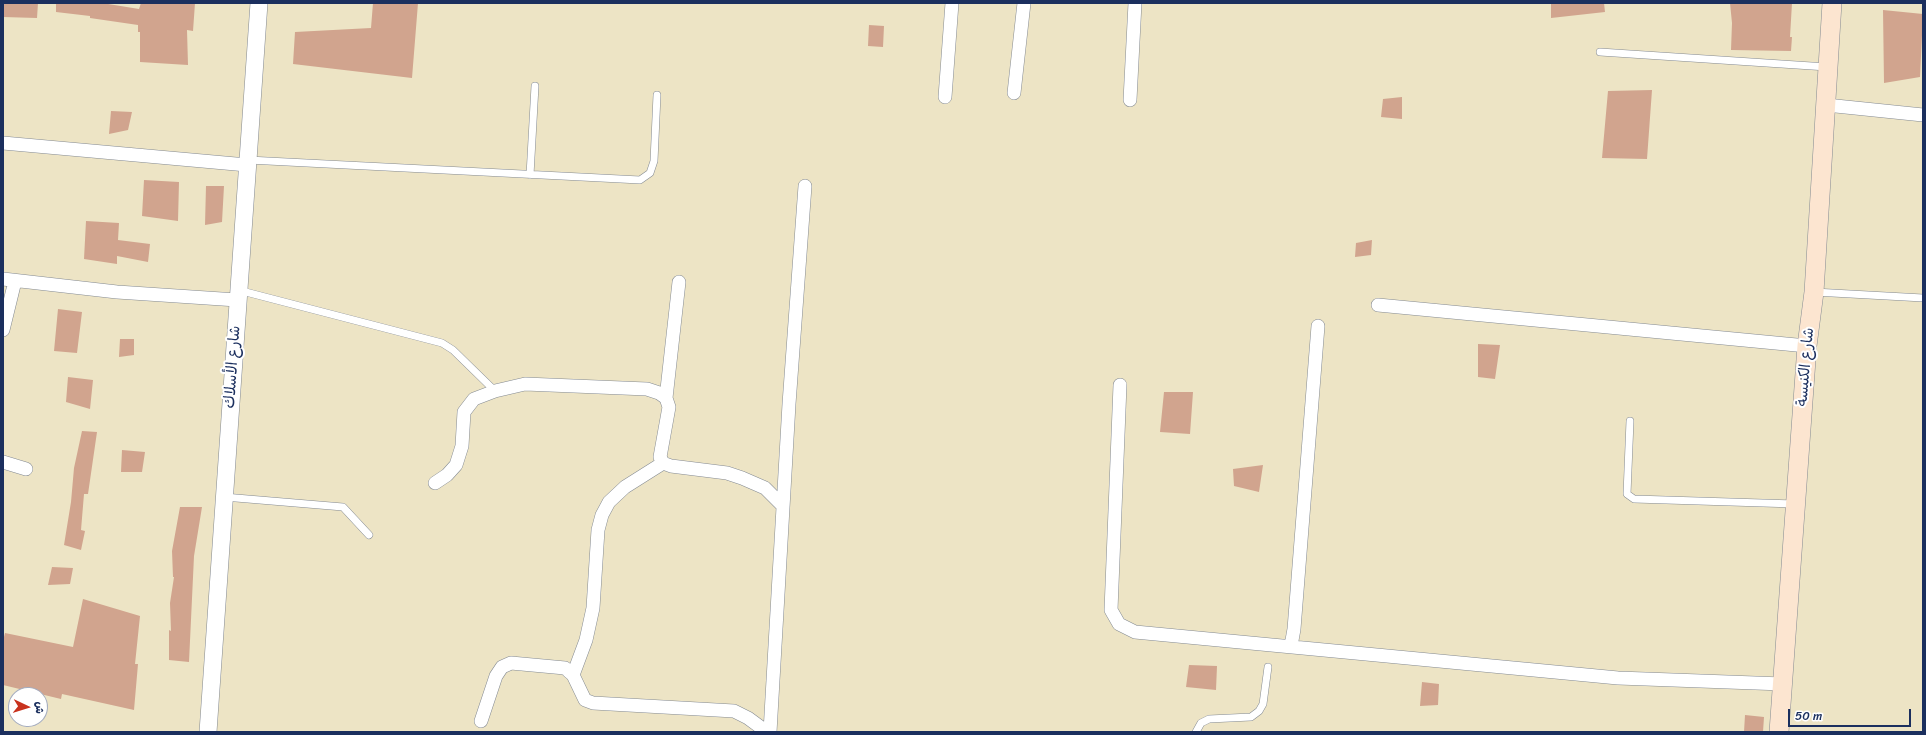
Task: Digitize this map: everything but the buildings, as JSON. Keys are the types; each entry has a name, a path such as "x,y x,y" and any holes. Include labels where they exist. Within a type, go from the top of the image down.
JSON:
{"main road":[{"name":"شارع الكنيسة","path":"1779,732 1807,346 1814,292 1832,3"}],"street":[{"name":"شارع الأسلاك","path":"208,732 259,3"},
{"path":"945,97 952,3"},
{"path":"1014,93 1024,3"},
{"path":"1130,100 1135,3"},
{"path":"1826,105 1923,115"},
{"path":"3,143 247,163"},
{"path":"769,732 789,404 805,186"},
{"path":"3,330 9,280 117,292 238,295"},
{"path":"663,464 660,457 668,407 666,398 679,282"},
{"path":"1378,305 1807,346"},
{"path":"1291,646 1318,326"},
{"path":"435,483 448,476 456,465 462,446 464,412 474,399 495,391 525,384 533,384 647,389 659,393 666,398"},
{"path":"1120,385 1111,610 1119,624 1135,632 1618,678 1783,684"},
{"path":"3,462 26,469"},
{"path":"573,675 586,640 593,608 598,530 602,515 609,502 625,486 663,464 727,473 742,478 765,488 783,506"},
{"path":"481,721 496,676 502,667 511,662 565,668 573,675 583,696 593,703 734,711 748,718 769,732"}],"lane":[{"path":"1600,52 1829,67"},
{"path":"530,175 535,86"},
{"path":"247,163 640,180 650,173 654,161 657,95"},
{"path":"1814,292 1923,298"},
{"path":"238,295 442,344 460,357 495,391"},
{"path":"1630,421 1627,494 1634,499 1796,504"},
{"path":"224,497 343,507 369,535"},
{"path":"1196,732 1202,723 1210,719 1251,717 1259,711 1263,704 1268,667"}]}
